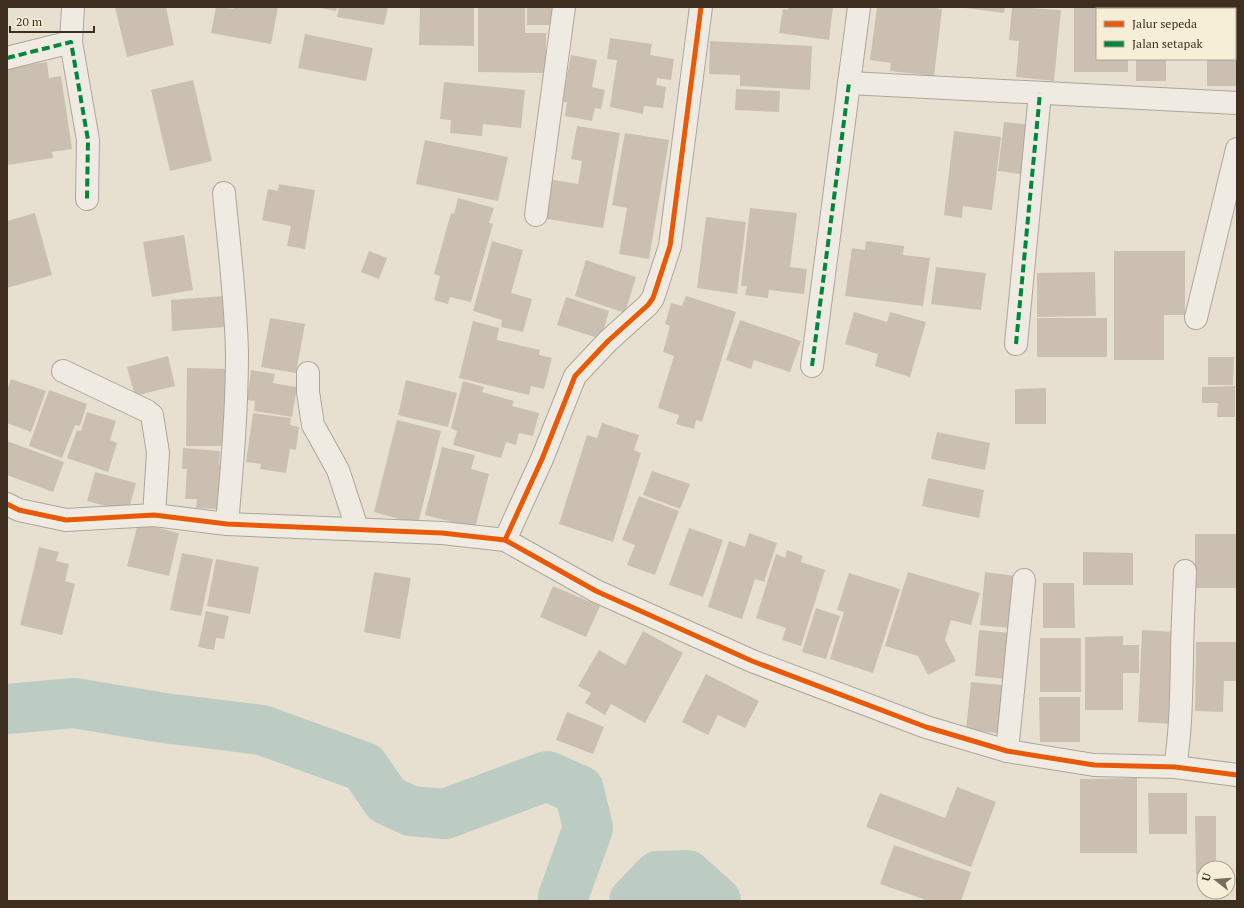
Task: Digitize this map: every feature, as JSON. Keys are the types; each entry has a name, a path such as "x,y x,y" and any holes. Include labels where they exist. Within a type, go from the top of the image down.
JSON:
{"street":[{"path":"73,7 71,42 88,140 87,199"},
{"path":"536,215 564,7"},
{"path":"505,540 542,459 575,376 608,341 648,305 653,298 670,246 700,7"},
{"path":"812,366 859,7"},
{"path":"7,58 71,42"},
{"path":"849,84 1237,103"},
{"path":"1016,344 1040,93"},
{"path":"1196,318 1237,149"},
{"path":"224,194 234,299 237,354 233,455 227,524"},
{"path":"63,372 150,412 152,415 158,453 154,515"},
{"path":"308,373 308,392 313,424 338,470 357,528"},
{"path":"7,504 19,510 66,520 154,515 227,524 357,528 442,533 505,540 596,590 752,661 926,727 1008,751 1094,765 1175,768 1237,775"},
{"path":"1175,768 1180,739 1185,570"},
{"path":"1008,751 1024,580"}],"building":[{"path":"115,7 166,7 174,45 127,57"},
{"path":"216,7 234,9 234,7 278,7 271,44 211,33"},
{"path":"315,7 337,7 336,11"},
{"path":"339,7 388,7 384,25 337,17"},
{"path":"420,7 474,7 474,46 419,45"},
{"path":"478,7 525,7 525,33 546,33 546,73 478,72"},
{"path":"527,7 554,7 554,25 527,25"},
{"path":"788,7 833,7 829,40 779,33 783,9 788,10"},
{"path":"877,7 925,7 942,9 934,76 890,71 891,63 870,60"},
{"path":"957,7 1005,7 1004,13"},
{"path":"1012,7 1061,10 1054,81 1016,77 1019,41 1009,40"},
{"path":"1074,7 1128,7 1096,8 1096,60 1128,60 1128,72 1074,72"},
{"path":"1237,7 1237,9 1236,8 1213,8"},
{"path":"1237,16 1237,86 1207,86 1207,60 1236,60"},
{"path":"305,34 373,48 366,81 298,68"},
{"path":"610,38 652,44 650,55 674,59 671,80 657,78 656,85 666,87 663,108 644,106 643,114 610,107 617,60 607,59"},
{"path":"710,41 812,46 810,90 740,86 740,75 709,74"},
{"path":"571,55 597,60 592,87 605,90 601,109 595,108 592,121 565,116 567,102 562,102"},
{"path":"1136,60 1166,60 1166,81 1136,81"},
{"path":"47,62 49,78 61,76 72,149 52,152 53,158 7,165 7,68"},
{"path":"193,80 212,161 170,171 151,90"},
{"path":"444,82 525,90 521,128 483,124 482,136 450,133 451,120 440,119"},
{"path":"736,89 780,91 779,112 735,110"},
{"path":"1004,122 1034,125 1028,175 998,171"},
{"path":"577,126 620,133 603,228 541,218 548,179 578,184 582,161 571,159"},
{"path":"954,131 1001,137 992,210 963,206 962,218 944,215"},
{"path":"625,133 669,140 649,259 619,254 627,208 612,205"},
{"path":"425,140 508,157 498,201 416,184"},
{"path":"279,184 315,190 305,249 287,246 291,226 262,220 268,189 278,191"},
{"path":"458,198 494,208 489,223 493,224 471,302 450,297 448,304 434,300 440,276 434,274 451,213 454,214"},
{"path":"750,208 797,213 790,267 807,269 804,294 769,290 768,298 745,295 747,286 741,286"},
{"path":"35,213 52,275 7,288 7,221"},
{"path":"706,217 746,222 737,294 697,288"},
{"path":"184,235 193,290 152,297 143,242"},
{"path":"492,241 523,250 511,293 532,299 523,332 501,327 502,320 473,311"},
{"path":"866,241 904,246 903,255 930,258 923,306 845,296 852,248 865,250"},
{"path":"369,251 387,258 379,279 361,272"},
{"path":"1114,251 1185,251 1185,315 1164,315 1164,360 1114,360"},
{"path":"586,260 636,277 625,313 575,296"},
{"path":"936,267 986,273 981,310 931,304"},
{"path":"1095,272 1096,316 1037,317 1037,273"},
{"path":"223,296 225,327 172,331 171,300"},
{"path":"686,296 736,312 702,422 696,420 694,429 676,424 679,415 658,408 674,356 663,352 670,326 665,324 671,303 682,306"},
{"path":"566,297 609,311 601,339 557,325"},
{"path":"854,312 887,322 890,312 926,322 910,377 875,366 878,354 845,344"},
{"path":"270,318 305,324 296,373 261,367"},
{"path":"1037,318 1107,318 1107,357 1037,357"},
{"path":"740,320 801,341 790,372 754,360 751,369 726,360"},
{"path":"473,321 499,328 497,340 540,350 539,355 552,358 544,389 531,386 529,395 459,378"},
{"path":"168,356 175,386 135,396 127,367"},
{"path":"1208,357 1234,357 1233,385 1208,385"},
{"path":"187,368 227,369 226,446 186,446"},
{"path":"251,370 275,374 273,383 297,387 292,417 254,411 255,401 247,400"},
{"path":"11,379 46,391 31,432 7,423 7,390"},
{"path":"406,380 457,393 448,427 398,415"},
{"path":"463,381 484,387 482,392 514,401 512,406 539,413 533,436 519,433 516,445 506,442 501,458 453,445 457,431 451,428"},
{"path":"1235,386 1235,417 1217,417 1218,403 1202,403 1202,387"},
{"path":"1046,388 1046,424 1015,424 1015,389"},
{"path":"49,390 87,404 80,426 75,425 62,458 29,446"},
{"path":"87,412 116,421 110,440 117,443 108,472 67,458 77,430 81,431"},
{"path":"253,413 291,418 290,425 299,427 296,450 290,449 286,473 260,469 261,464 246,462"},
{"path":"397,420 441,431 418,524 374,512"},
{"path":"602,423 639,435 634,450 641,453 613,542 559,524 587,435 597,438"},
{"path":"937,432 990,443 985,470 931,459"},
{"path":"7,441 64,462 53,492 7,475"},
{"path":"442,447 475,455 471,469 489,474 475,528 425,515"},
{"path":"183,448 220,451 219,465 224,465 222,490 218,490 217,509 196,508 197,499 185,499 187,469 182,469"},
{"path":"652,471 690,484 680,509 643,495"},
{"path":"95,472 136,483 128,512 87,501"},
{"path":"928,478 984,490 979,518 922,506"},
{"path":"639,496 679,511 655,575 627,565 635,545 622,540"},
{"path":"138,523 179,533 169,576 127,566"},
{"path":"689,528 723,540 703,597 669,585"},
{"path":"749,533 777,543 764,582 755,579 742,619 708,607 729,541 745,547"},
{"path":"1195,534 1237,534 1237,588 1195,588"},
{"path":"39,547 59,552 56,561 69,564 65,581 75,584 62,635 20,625"},
{"path":"787,550 803,556 801,562 825,570 801,646 782,640 786,628 756,618 776,554 785,558"},
{"path":"1083,552 1133,553 1133,585 1083,585"},
{"path":"182,553 213,559 201,616 170,610"},
{"path":"216,559 259,567 250,614 207,606"},
{"path":"374,572 411,578 400,639 364,632"},
{"path":"908,572 980,593 971,625 951,620 945,640 956,661 928,675 918,656 885,646"},
{"path":"985,572 1015,576 1010,628 980,625"},
{"path":"849,573 900,589 873,673 830,659 844,612 837,610"},
{"path":"1043,583 1074,583 1075,628 1043,628"},
{"path":"553,586 600,606 586,637 540,617"},
{"path":"816,608 840,616 826,659 802,652"},
{"path":"206,611 229,616 224,639 216,638 214,650 198,647"},
{"path":"979,630 1011,633 1007,679 975,676"},
{"path":"1142,630 1176,632 1172,724 1138,722"},
{"path":"643,631 683,653 645,723 611,704 605,715 585,703 591,693 578,686 599,650 625,665"},
{"path":"1123,636 1123,645 1139,645 1139,673 1123,673 1123,710 1085,710 1085,637"},
{"path":"1040,638 1081,638 1081,692 1040,692"},
{"path":"1196,642 1237,642 1237,681 1224,681 1223,712 1195,711"},
{"path":"706,674 759,701 745,728 718,715 708,735 682,722"},
{"path":"971,682 1003,685 998,733 966,730"},
{"path":"1039,697 1080,697 1080,742 1040,742"},
{"path":"567,712 604,727 593,754 556,740"},
{"path":"1137,778 1137,853 1080,853 1080,779"},
{"path":"957,787 996,802 971,867 866,827 880,793 945,818"},
{"path":"1148,793 1187,793 1187,834 1149,834"},
{"path":"1195,816 1216,816 1216,860 1196,860 1196,874"},
{"path":"894,845 971,872 961,901 929,901 880,884"}],"waterway":[{"path":"7,709 74,703 164,718 262,730 364,767 387,800 411,811 445,814 547,776 579,790 588,828 563,897 564,901"},
{"path":"634,901 658,876 687,875 716,901"}],"marked path":[{"path":"7,58 71,42 88,140 87,199"},
{"path":"812,366 849,83"},
{"path":"1016,344 1040,93"}],"cycle path":[{"path":"505,540 542,459 575,376 608,341 648,305 653,298 670,246 701,7"},
{"path":"7,504 19,510 66,520 154,515 227,524 442,533 505,540 596,591 752,661 926,727 1007,751 1094,765 1175,767 1237,775"}]}
